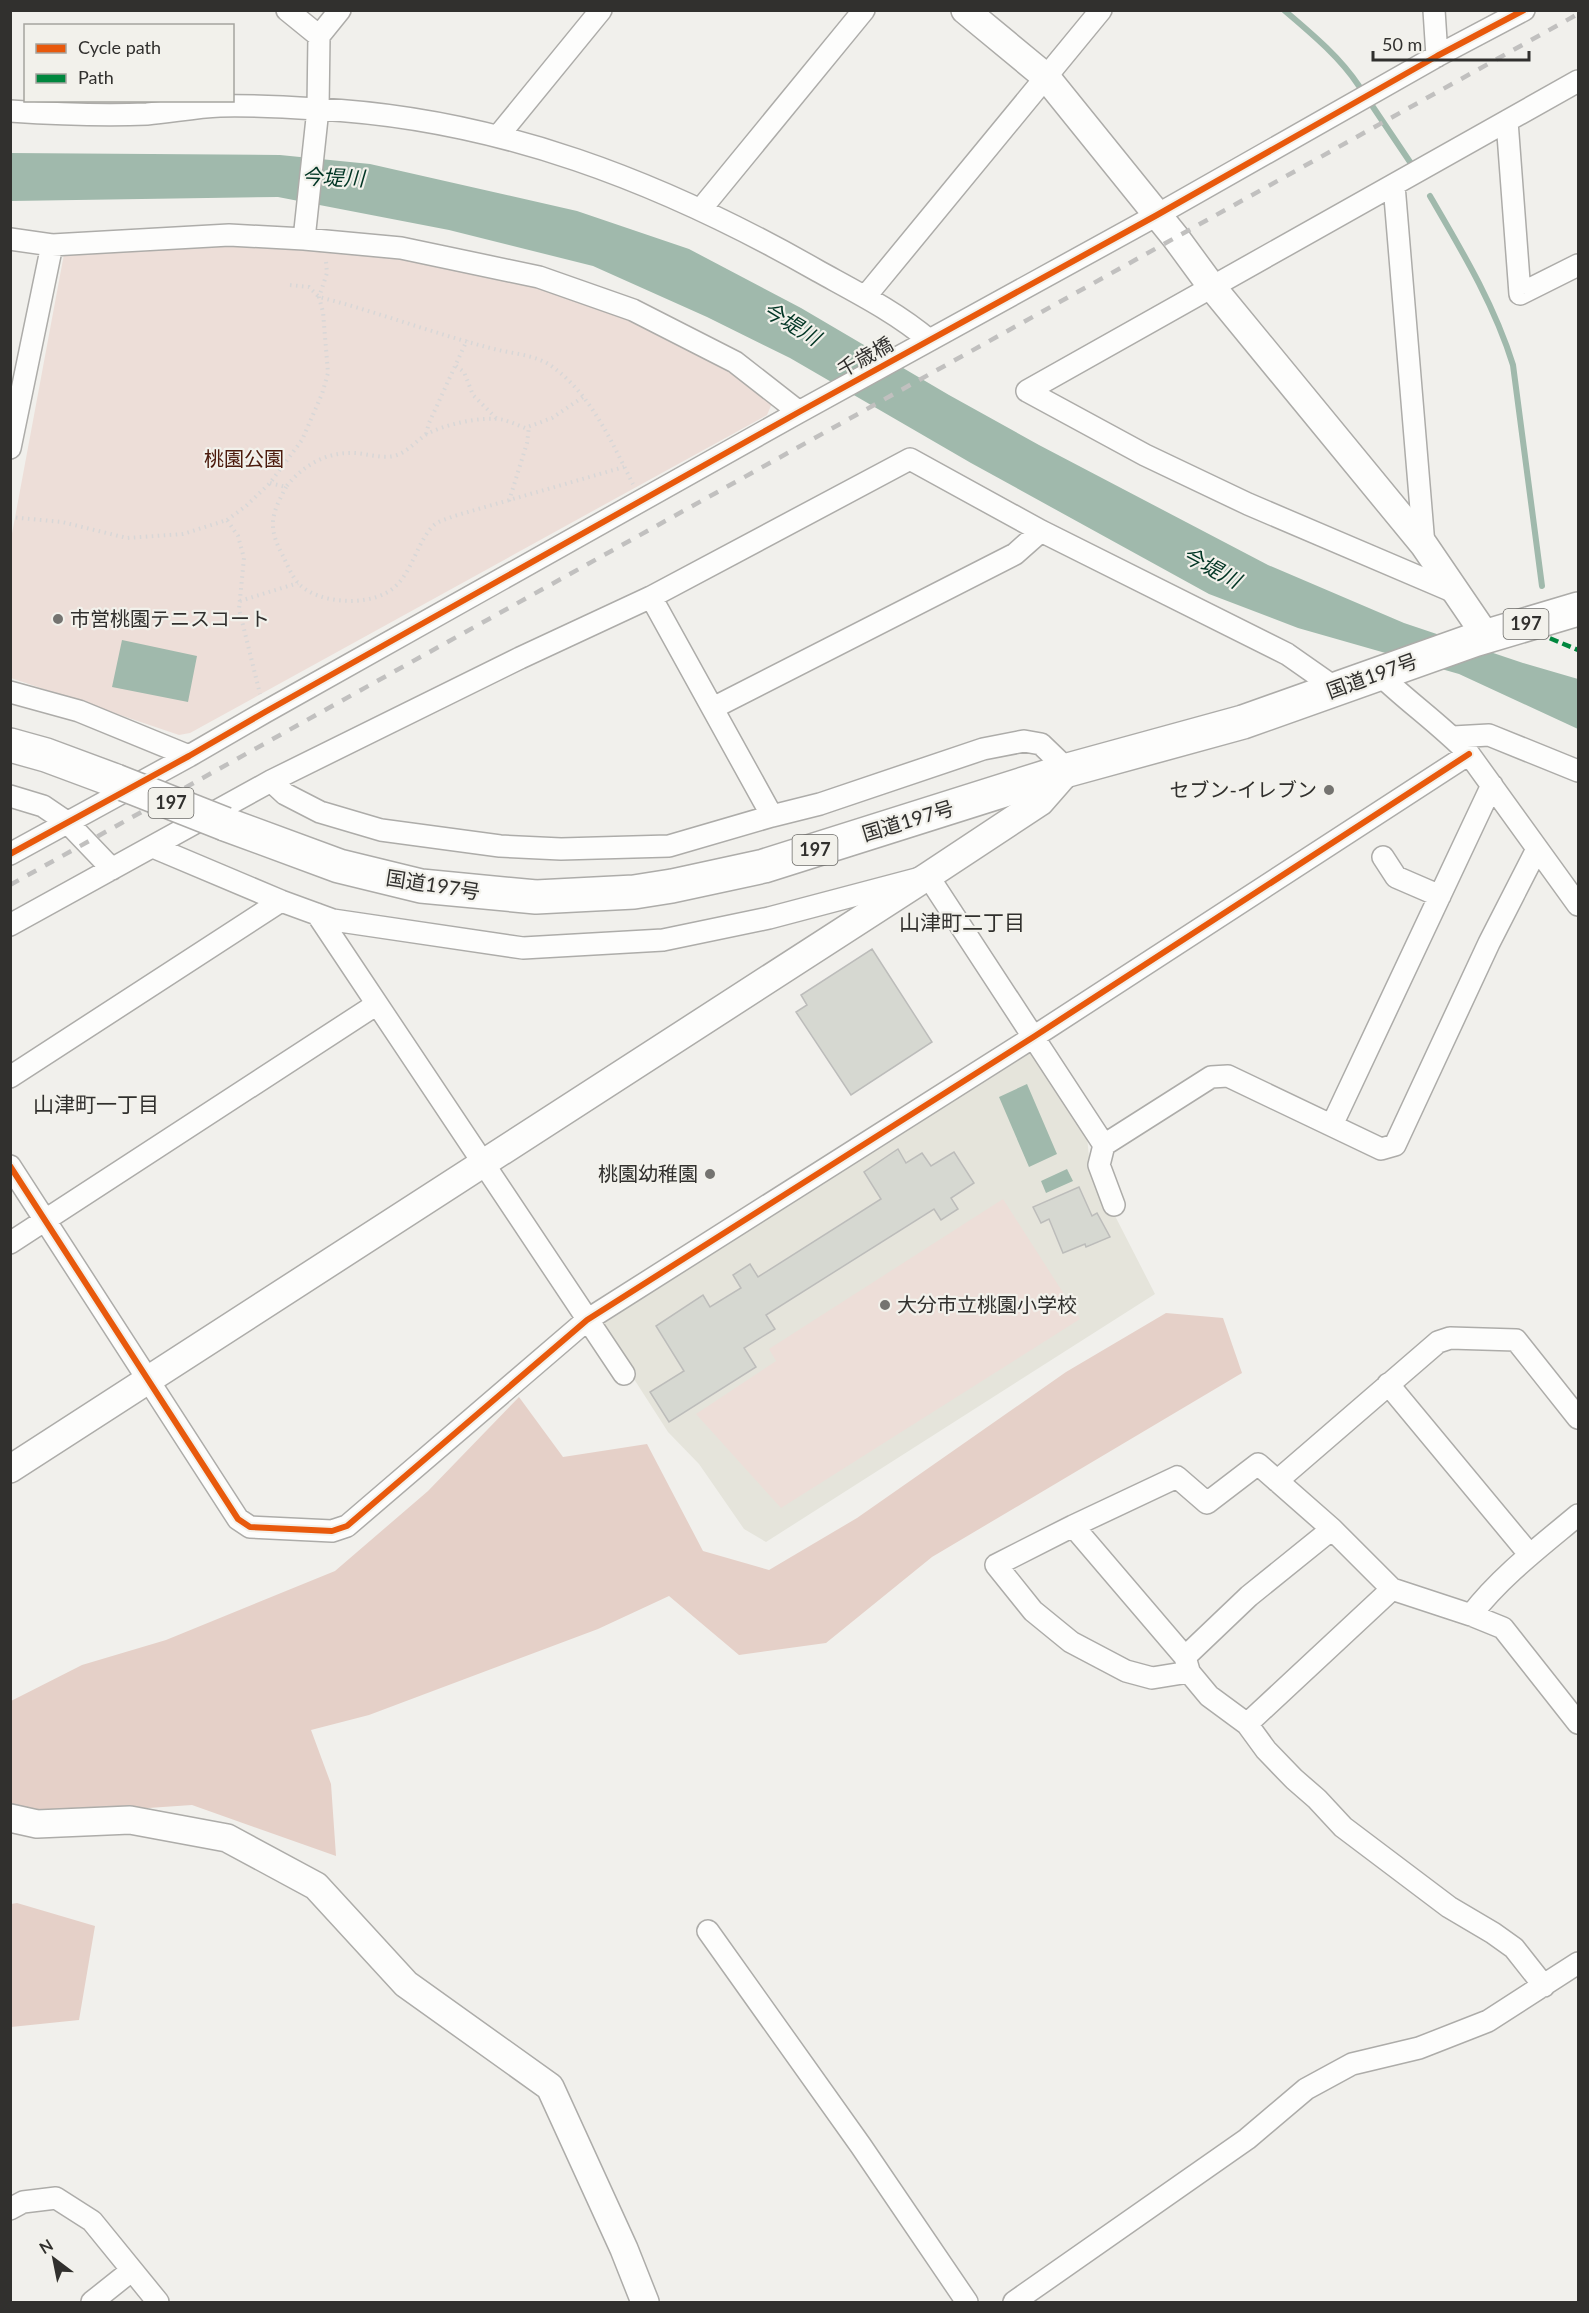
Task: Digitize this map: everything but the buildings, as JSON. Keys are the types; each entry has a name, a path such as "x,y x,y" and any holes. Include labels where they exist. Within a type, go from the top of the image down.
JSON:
{"highway":[{"name":"国道197号","path":"10,745 46,755 339,866 421,886 536,897 634,892 715,878 764,866 1068,770 1243,722 1480,638 1571,618"}],"street":[{"path":"287,10 319,36"},
{"path":"305,228 318,109 319,36 340,10"},
{"path":"499,135 601,10"},
{"path":"701,209 864,10"},
{"path":"965,10 1046,77 1212,287 1425,545 1460,594 1480,638"},
{"path":"865,297 1101,10"},
{"path":"1434,10 1437,56"},
{"name":"千歳橋","path":"10,854 189,756 799,412 1157,215 1437,56 1524,10"},
{"path":"1460,594 1248,504 1145,455 1027,391 1578,81"},
{"path":"10,111 146,114 219,106 318,109 416,118 499,135 611,171 701,209 761,239 909,323 920,346"},
{"path":"1507,121 1520,294 1578,265"},
{"path":"1394,185 1425,545"},
{"path":"10,239 52,245 229,235 305,228 327,241 401,248 539,277 633,310 735,362 799,412"},
{"path":"10,448 52,245"},
{"path":"10,926 271,781 520,658 651,597 910,459 1041,531 1287,654 1337,689"},
{"path":"713,708 1015,554 1041,531"},
{"path":"651,597 772,816"},
{"path":"1385,672 1402,696 1453,737 1469,754 1578,905"},
{"path":"10,692 79,711 189,756"},
{"path":"1453,737 1489,735 1578,771"},
{"path":"10,1469 928,876 1040,802 1068,770 1041,744 1024,741 983,749 820,804 669,846 561,849 500,846 381,830 320,812 285,794 271,781"},
{"path":"10,1166 238,1519 250,1527 332,1531 347,1526 588,1320 1035,1036 1469,754"},
{"path":"1332,1125 1492,785"},
{"path":"10,796 43,806 68,823 112,869"},
{"path":"153,846 281,901 333,920 523,948 663,940 769,918 928,876"},
{"path":"1114,1205 1099,1165 1104,1144 1211,1077 1228,1076 1381,1149 1395,1145 1537,849"},
{"path":"1383,857 1396,877 1440,896"},
{"path":"928,876 1104,1144"},
{"path":"10,1077 281,901"},
{"path":"317,914 624,1374"},
{"path":"10,1243 377,1004"},
{"path":"1277,1481 1438,1342 1450,1338 1516,1340 1578,1418"},
{"path":"1388,1384 1530,1555"},
{"path":"1332,1529 1249,1596 1187,1665 1152,1678 1126,1671 1071,1642 1033,1611 996,1565 1072,1526 1177,1477 1207,1503 1258,1464 1332,1529 1392,1589 1503,1628 1578,1723"},
{"path":"1471,1615 1485,1598 1530,1555 1578,1515"},
{"path":"1072,1526 1187,1665 1209,1696 1247,1724 1266,1750 1294,1779 1317,1798 1343,1827 1449,1907 1493,1932 1514,1948 1544,1986"},
{"path":"1247,1724 1392,1589"},
{"path":"10,1818 36,1824 130,1820 227,1838 316,1886 406,1984 550,2087 624,2249 645,2302"},
{"path":"708,1931 861,2146 967,2302"},
{"path":"1014,2302 1247,2139 1306,2089 1352,2064 1419,2048 1488,2021 1578,1963"},
{"path":"10,2209 23,2202 56,2198 92,2221 158,2302"},
{"path":"92,2302 131,2271"}],"path":[{"path":"10,517 62,522 127,538 183,534 227,520 246,506 270,483 302,440 328,374 319,297 327,273 327,241"},
{"path":"290,285 309,287 319,297 528,356 552,366 570,381 583,398 608,436 642,500"},
{"path":"426,435 429,423 467,340"},
{"path":"456,366 464,372 473,395 497,419"},
{"path":"583,398 552,418 525,428 497,419 456,424 426,435 414,445 392,456 376,457 353,453 324,458 299,472 286,487 273,520 273,534 298,583 326,597 343,602 386,593 405,575 434,526 454,516 624,467"},
{"path":"509,501 527,443 529,426"},
{"path":"270,483 286,487"},
{"path":"227,520 238,536 244,558 239,609 256,686 265,712"},
{"path":"240,601 298,583"}],"shaded area":[{"name":"大分市立桃園小学校","path":"1024,1053 1033,1054 1087,1137 1090,1167 1155,1294 766,1542 744,1529 699,1464 668,1432 600,1326"},
{"path":"1166,1313 1223,1318 1242,1373 932,1557 826,1643 739,1655 669,1596 598,1629 369,1715 311,1730 331,1784 336,1856 192,1805 75,1813 11,1809 11,1701 82,1665 166,1640 335,1571 428,1491 519,1397 563,1457 647,1444 703,1551 769,1570 857,1518 1066,1372"},
{"path":"17,1903 95,1926 79,2020 11,2027 11,1904"}],"green space":[{"name":"桃園公園","path":"248,244 459,265 583,299 708,352 773,401 767,415 190,733 179,735 11,678 11,539 64,254"},
{"path":"1003,1199 1080,1319 781,1508 696,1414 776,1361 769,1349"}],"water":[{"name":"今堤川","path":"10,153 280,155 370,164 577,211 689,249 801,308 1039,445 1268,565 1404,623 1578,679 1578,729 1459,674 1298,628 1209,594 971,463 790,358 707,317 593,266 449,230 278,197 11,201"},
{"path":"122,640 197,656 188,702 112,687"},
{"path":"1027,1084 1057,1154 1029,1167 999,1097"},
{"path":"1067,1169 1073,1181 1046,1193 1041,1181"}],"waterway":[{"path":"1284,10 1334,55 1359,86"},
{"path":"1373,107 1410,162"},
{"path":"1430,196 1487,299 1513,365 1542,586"}],"railway":[{"path":"10,885 1578,14"}],"marked path":[{"path":"1511,628 1535,632 1578,650"}],"cycle path":[{"path":"10,854 189,756 799,412 1157,215 1437,56 1524,10"},
{"path":"10,1166 238,1519 250,1527 332,1531 347,1526 587,1320 1035,1036 1469,754"}],"place":[{"name":"市営桃園テニスコート","path":"58,619"},
{"name":"セブン-イレブン","path":"1329,790"},
{"name":"桃園幼稚園","path":"710,1174"},
{"name":"大分市立桃園小学校","path":"885,1305"}],"district":[{"name":"山津町二丁目","path":"962,923"},
{"name":"山津町一丁目","path":"96,1105"}]}
